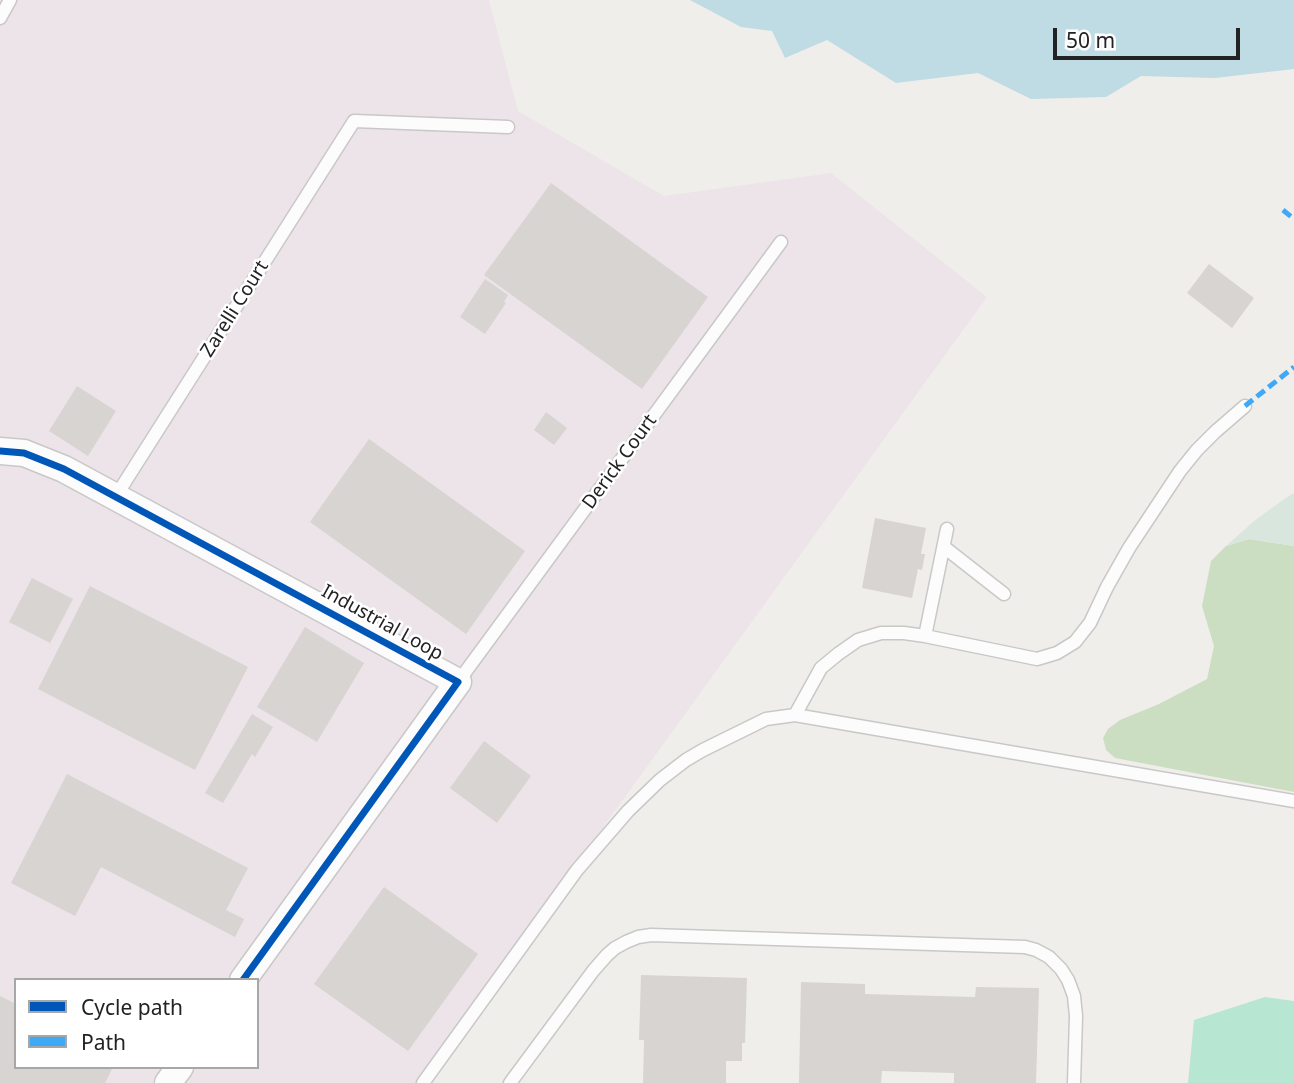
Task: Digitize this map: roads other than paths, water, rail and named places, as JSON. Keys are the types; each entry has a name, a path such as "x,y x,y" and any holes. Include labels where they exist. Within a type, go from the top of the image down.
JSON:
{"street":[{"name":"Industrial Loop","path":"0,451 24,453 64,469 458,682 244,978"}],"lane":[{"path":"0,18 10,0"},
{"name":"Zarelli Court","path":"116,496 354,121 508,127"},
{"name":"Derick Court","path":"458,682 781,242"},
{"path":"795,715 821,668 858,640 881,633 925,636 1037,659 1057,653 1075,642 1090,623 1129,548 1180,471 1215,432 1245,407"},
{"path":"925,636 947,529"},
{"path":"944,547 1004,594"},
{"path":"423,1083 577,870 628,811 686,760 766,719 795,715 1294,801"},
{"path":"510,1083 607,955 626,942 651,935 1025,947 1036,950 1049,957 1061,969 1074,996 1074,1083"}],"water":[{"path":"690,0 1294,0 1294,69 1215,78 1141,76 1106,97 1031,99 978,73 896,83 827,40 785,58 772,31 741,27"}]}
